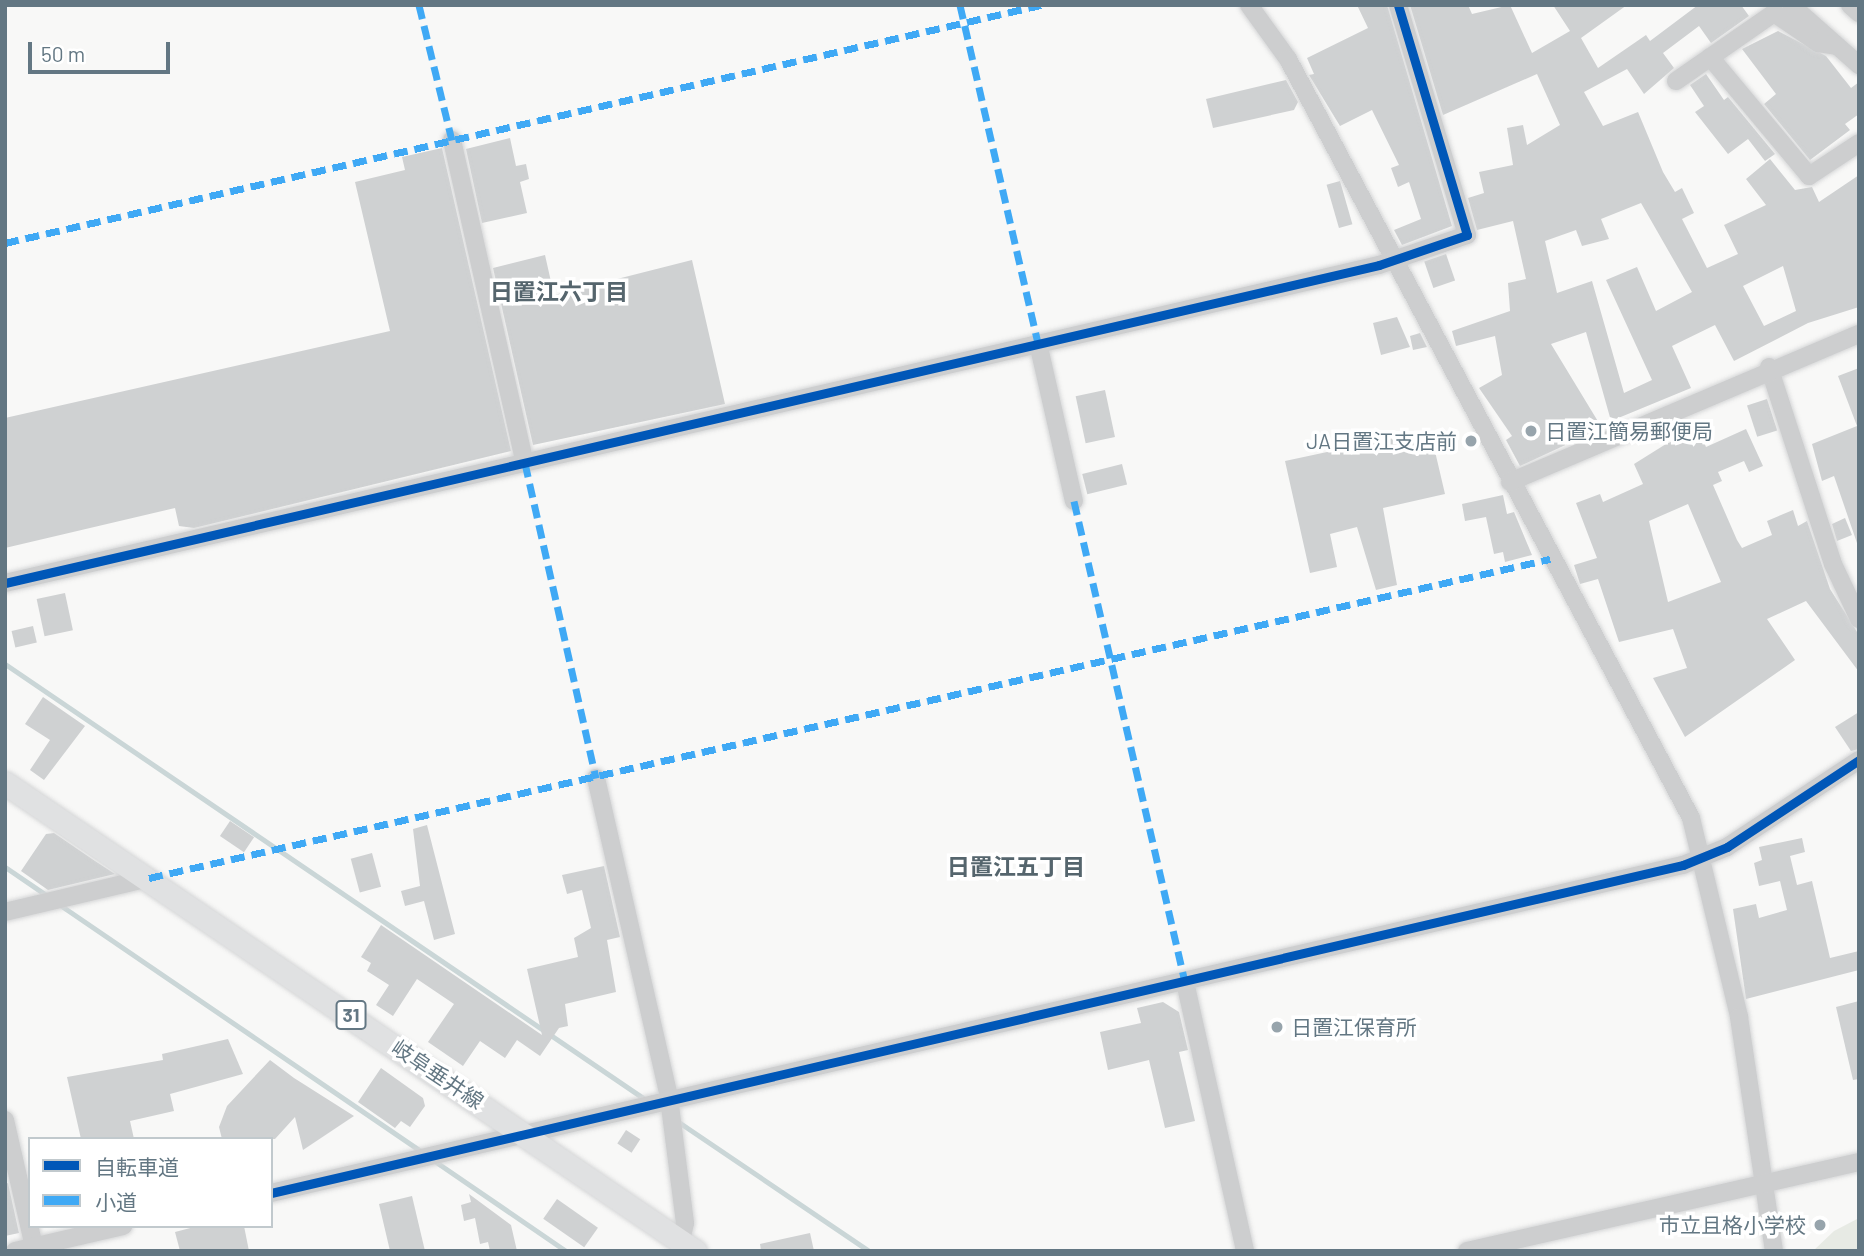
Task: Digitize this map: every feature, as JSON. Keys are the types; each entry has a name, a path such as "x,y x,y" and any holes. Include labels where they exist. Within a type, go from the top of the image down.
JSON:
{"main road":[{"name":"岐阜垂井線","path":"5,783 149,878 688,1246"}],"street":[{"path":"1249,5 1288,59 1690,818 1705,857 1739,1017 1774,1251"},
{"path":"5,583 1394,260 1467,235 1398,5"},
{"path":"1791,5 1859,65"},
{"path":"1850,5 1859,13"},
{"path":"1675,81 1774,13 1818,43 1837,46"},
{"path":"1710,57 1809,176 1859,143"},
{"path":"452,140 525,463"},
{"path":"1510,482 1769,367 1859,334"},
{"path":"1038,343 1074,501"},
{"path":"1769,367 1833,564 1859,619"},
{"path":"273,1193 527,1135 669,1098 1185,982 1705,857 1859,760"},
{"path":"596,778 669,1098 688,1246"},
{"path":"5,912 149,878"},
{"path":"1185,982 1245,1251"},
{"path":"5,1120 28,1222"},
{"path":"1467,1251 1859,1162"},
{"path":"29,1228 34,1249"},
{"path":"15,1251 34,1249 115,1228"}],"shaded area":[{"path":"1859,1218 1859,1251 1813,1251 1834,1231"}],"building":[{"path":"1357,5 1387,5 1452,226 1402,245 1394,230 1421,219 1409,182 1398,187 1391,168 1399,165 1372,110 1340,126 1309,75 1314,74 1307,58 1368,28"},
{"path":"1410,5 1468,5 1472,14 1510,5 1532,53 1570,31 1553,5 1627,5 1581,38 1598,68 1646,35 1650,41 1698,5 1741,5 1749,16 1711,43 1699,26 1663,53 1674,68 1644,94 1627,69 1584,92 1603,126 1638,112 1663,172 1675,192 1682,188 1694,213 1682,219 1707,268 1738,254 1724,225 1766,205 1746,179 1770,159 1795,190 1812,187 1819,202 1859,175 1859,307 1808,323 1734,361 1715,325 1672,346 1691,388 1611,421 1586,332 1551,344 1602,428 1520,466 1506,440 1512,436 1479,388 1502,375 1495,336 1456,346 1452,331 1510,311 1508,283 1526,279 1513,221 1477,230 1468,198 1484,193 1479,172 1513,165 1507,128 1523,125 1527,145 1560,125 1537,74 1443,115","holes":["1641,203 1692,292 1656,311 1637,267 1606,280 1652,380 1624,393 1592,281 1557,293 1545,241 1576,230 1582,246 1609,239 1601,219","1783,266 1796,311 1764,326 1743,286"]},
{"path":"1778,31 1826,56 1851,88 1859,82 1859,114 1845,124 1850,130 1810,160 1764,104 1776,94 1742,49"},
{"path":"1706,74 1724,100 1728,97 1775,154 1765,161 1748,139 1728,154 1695,112 1704,106 1690,85"},
{"path":"1286,80 1298,102 1294,110 1213,128 1206,99"},
{"path":"510,138 516,166 526,164 529,179 520,182 527,213 482,223 466,149"},
{"path":"442,148 511,451 194,528 179,526 175,508 5,548 5,418 390,331 355,182 405,170 402,157"},
{"path":"1340,181 1352,224 1339,228 1327,185"},
{"path":"1446,254 1455,280 1433,288 1424,261"},
{"path":"545,255 554,295 692,260 725,404 533,445 493,268"},
{"path":"1397,317 1410,347 1381,355 1373,323"},
{"path":"1420,333 1427,347 1413,350 1410,336"},
{"path":"1859,368 1858,546 1834,476 1822,481 1812,444 1857,426 1838,376"},
{"path":"1105,390 1115,437 1086,443 1076,396"},
{"path":"1767,399 1777,430 1757,437 1747,405"},
{"path":"1746,429 1763,466 1749,472 1744,461 1718,472 1722,481 1713,485 1737,540 1742,548 1772,535 1767,521 1793,510 1798,526 1807,521 1830,589 1859,635 1859,672 1806,601 1767,619 1795,660 1685,737 1653,678 1687,668 1673,629 1619,642 1598,579 1580,584 1574,565 1597,558 1576,503 1600,494 1603,502 1643,484 1634,464 1666,444 1699,430 1706,447","holes":["1688,504 1721,582 1668,602 1649,521"]},
{"path":"1430,430 1445,494 1383,508 1397,585 1376,590 1357,527 1330,534 1337,567 1310,573 1285,461"},
{"path":"1122,464 1127,484 1087,494 1082,474"},
{"path":"1503,495 1507,514 1514,512 1532,555 1505,562 1503,552 1494,554 1486,517 1465,521 1462,504"},
{"path":"1845,518 1852,535 1837,541 1832,524"},
{"path":"65,593 73,630 45,636 37,599"},
{"path":"33,626 37,643 15,648 12,631"},
{"path":"43,697 85,726 44,780 30,770 50,740 25,724"},
{"path":"1859,712 1859,749 1851,751 1835,727"},
{"path":"230,821 254,837 244,852 220,836"},
{"path":"427,825 455,934 434,940 424,901 405,906 401,891 420,886 413,829"},
{"path":"54,833 115,874 48,890 21,871 46,834"},
{"path":"1802,838 1805,852 1790,856 1797,885 1812,881 1830,958 1859,951 1859,970 1746,999 1733,909 1756,904 1759,918 1787,910 1780,881 1759,886 1754,863 1762,860 1759,847"},
{"path":"372,853 381,887 360,893 351,859"},
{"path":"604,866 620,937 607,940 616,992 565,1004 568,1026 559,1028 540,1056 517,1040 505,1058 480,1041 463,1066 428,1042 454,1004 417,979 393,1016 376,1005 389,985 367,971 371,963 361,957 381,925 542,1035 527,969 578,957 574,938 591,928 582,890 567,894 562,875"},
{"path":"1859,1001 1859,1079 1853,1080 1836,1007"},
{"path":"1163,1002 1179,1012 1188,1050 1179,1052 1195,1121 1165,1128 1149,1060 1108,1070 1100,1032 1141,1023 1137,1008"},
{"path":"228,1039 243,1074 170,1094 174,1111 130,1121 134,1137 81,1137 67,1077 163,1060 162,1054"},
{"path":"270,1060 354,1116 303,1150 295,1117 275,1139 222,1137 219,1127 227,1106"},
{"path":"381,1068 423,1098 425,1106 410,1127 401,1121 395,1128 358,1102"},
{"path":"626,1130 640,1139 632,1153 617,1143"},
{"path":"8,1183 19,1233 5,1236 5,1184"},
{"path":"469,1194 511,1225 517,1251 490,1251 488,1242 480,1244 475,1218 464,1221 461,1205 471,1202"},
{"path":"412,1196 425,1251 390,1251 379,1204"},
{"path":"557,1199 598,1228 584,1247 543,1219"},
{"path":"190,1228 244,1228 249,1251 180,1251 175,1232"},
{"path":"810,1233 814,1251 761,1251 760,1244"}],"waterway":[{"path":"5,664 646,1100"},
{"path":"5,867 49,897"},
{"path":"60,905 422,1152"},
{"path":"677,1121 869,1251"},
{"path":"433,1160 566,1251"}],"marked path":[{"path":"419,5 452,140"},
{"path":"960,5 1038,343"},
{"path":"5,243 1041,5"},
{"path":"525,463 596,778"},
{"path":"1074,501 1185,982"},
{"path":"149,878 1550,559"}],"cycle path":[{"path":"5,583 1379,265 1467,235 1398,5"},
{"path":"273,1193 1683,865 1727,847 1859,760"}],"place":[{"name":"日置江簡易郵便局","path":"1531,431"},
{"name":"JA日置江支店前","path":"1471,441"},
{"name":"日置江保育所","path":"1277,1027"},
{"name":"市立且格小学校","path":"1820,1225"}],"district":[{"name":"日置江六丁目","path":"559,291"},
{"name":"日置江五丁目","path":"1016,866"}]}
